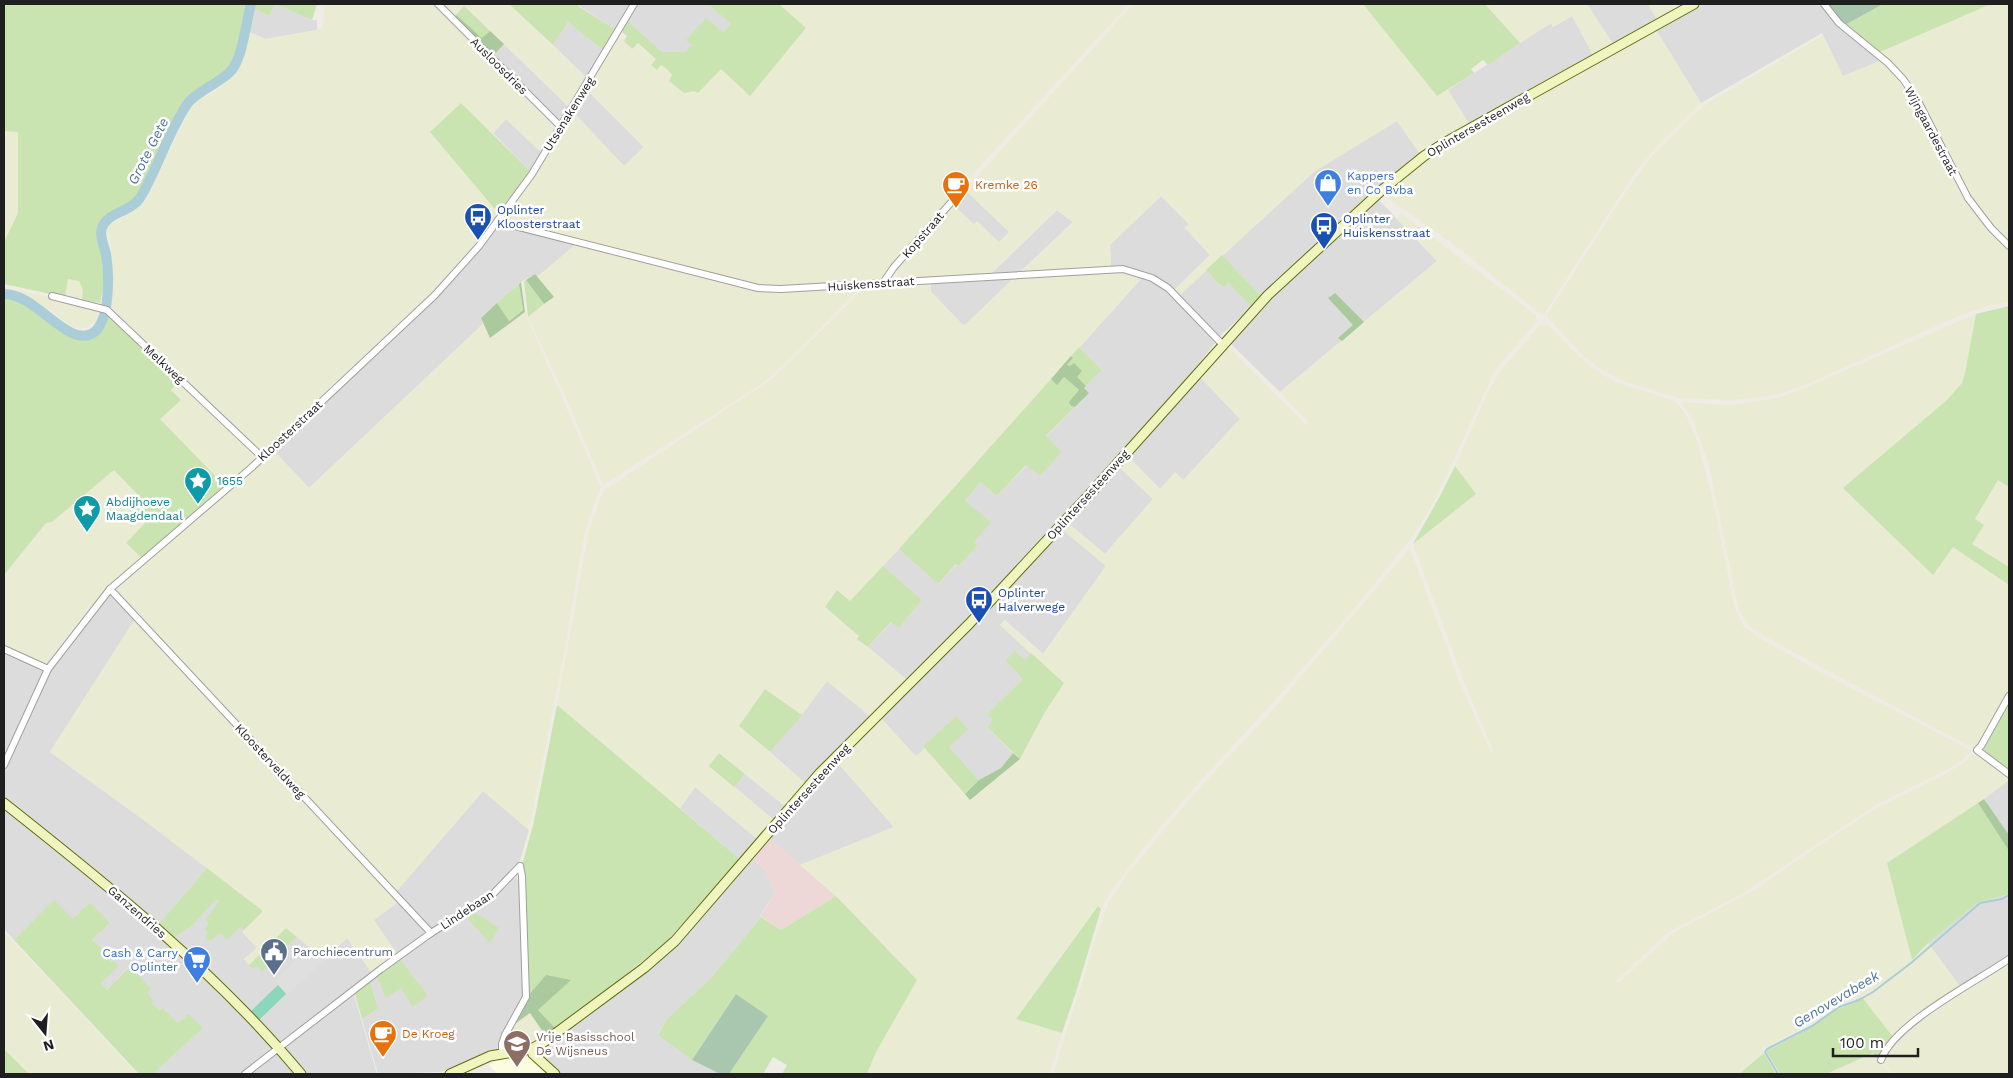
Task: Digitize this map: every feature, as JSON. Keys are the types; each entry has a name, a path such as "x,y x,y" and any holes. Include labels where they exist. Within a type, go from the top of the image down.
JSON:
{"street":[{"name":"Ausloosdries","path":"438,4 561,127"},
{"name":"Utsenakenweg","path":"498,220 532,174 634,4"},
{"name":"Oplintersesteenweg","path":"531,1049 566,1028 644,968 675,941 819,774 969,624 1089,495 1268,295 1382,190 1424,156 1694,4"},
{"name":"Wijngaardestraat","path":"1824,4 1839,23 1888,63 1903,79 1916,98 1968,198 1991,228 2009,246"},
{"name":"Kopstraat","path":"883,283 894,267 963,189"},
{"name":"Huiskensstraat","path":"498,220 557,238 758,288 781,289 1130,270 1152,278 1168,288 1223,345"},
{"name":"Kloosterstraat","path":"4,765 48,669 110,590 262,457 440,289 480,246 498,220"},
{"name":"Melkweg","path":"52,296 104,308 262,457"},
{"name":"Kloosterveldweg","path":"110,590 431,933"},
{"path":"4,649 48,669"},
{"path":"2009,696 1977,750 2009,774"},
{"name":"Ganzendries","path":"4,803 158,929 192,960 279,1048 301,1074"},
{"name":"Lindebaan","path":"245,1074 353,989 431,933 481,903 500,888 520,866 522,876 526,997 505,1036 502,1044 502,1054"},
{"path":"1881,1060 1887,1047 1907,1027 2009,959"},
{"path":"450,1074 480,1060 531,1049 533,1054 554,1074"}],"shaded area":[{"path":"275,4 312,20 317,20 317,30 266,39 249,32 254,9 269,16"},
{"path":"325,4 436,4 556,130 542,153 506,119 493,133 461,103 431,132 499,214 440,287 262,453 110,306 113,291 111,246 107,227 144,203 189,111 194,103 222,86 235,72 242,62 249,32 266,39 322,29"},
{"path":"440,4 509,4 587,78 570,108 465,7 454,18"},
{"path":"579,4 631,4 616,30"},
{"path":"638,4 708,4 731,24 723,32 687,40 692,45 685,52 662,52 628,21"},
{"path":"779,4 1129,4 992,153 893,267 879,280 872,282 767,287 507,222 505,217 574,113 624,166 644,147 587,90 618,37 624,41 721,69 750,95 806,29"},
{"path":"1133,4 1363,4 1437,96 1448,90 1469,124 1420,154 1397,121 1315,171 1180,295 1174,290 1210,255 1185,228 1189,224 1161,196 1110,245 1111,266 1020,272 1073,222 1057,210 991,274 906,279 898,277 896,268 952,204 974,224 977,221 999,242 1009,232 965,190"},
{"path":"1485,4 1587,4 1613,44 1593,55 1572,16 1553,27 1551,23 1520,43"},
{"path":"1587,4 1648,4 1657,20 1613,44"},
{"path":"1648,4 1672,4 1675,10 1657,20"},
{"path":"1704,4 1819,4 1840,27 1882,60 1843,77 1822,33 1701,103 1656,30"},
{"path":"1828,4 1883,4 1845,25"},
{"path":"1991,4 2009,4 2009,241 1977,205 1959,178 1917,93 1906,77 1880,52"},
{"path":"1572,16 1593,55 1469,124 1448,90 1551,23 1553,27"},
{"path":"568,22 604,51 587,78 553,45"},
{"path":"1656,30 1701,103 1658,145 1634,174 1543,316 1449,241 1383,195 1426,160 1456,140"},
{"path":"1823,35 1843,76 1882,60 1911,97 1960,192 1974,212 2009,250 2009,302 1988,306 1961,315 1805,385 1783,393 1762,397 1731,400 1679,398 1624,381 1604,371 1584,357 1546,316 1617,205 1654,154 1693,115 1709,102"},
{"path":"504,44 570,108 560,123 493,56"},
{"path":"587,90 644,147 624,166 574,113"},
{"path":"506,119 542,153 530,171 493,133"},
{"path":"1397,121 1420,154 1382,184 1262,297 1222,255 1315,171"},
{"path":"4,131 18,131 18,213 4,242"},
{"path":"965,190 1010,232 999,243 977,222 974,225 952,204"},
{"path":"1161,196 1189,224 1185,228 1210,255 1174,290 1163,281 1146,272 1126,267 1111,266 1110,245"},
{"path":"1377,198 1437,261 1280,392 1230,343 1291,279"},
{"path":"1057,210 1073,222 1020,272 991,274"},
{"path":"1401,213 1536,315 1537,322 1503,360 1493,375 1433,504 1411,539 1348,616 1267,709 1193,789 1145,846 1110,893 1101,909 1097,906 1016,1019 1062,1033 1049,1074 867,1074 876,1052 838,897 800,865 894,827 837,762 880,717 916,756 925,748 970,799 1021,758 1045,712 1063,684 1000,625 1004,620 1043,654 1106,566 1062,529 1068,523 1105,554 1153,499 1119,467 1128,456 1160,489 1175,472 1183,480 1240,419 1200,377 1228,346 1305,424 1308,422 1280,392 1437,261 1397,219"},
{"path":"498,226 575,245 537,277 535,274 521,282 481,318 483,324 309,488 273,450 435,299"},
{"path":"575,245 751,290 857,287 858,290 795,354 762,384 603,485 563,391 528,317 554,297 537,277"},
{"path":"1206,270 1223,288 1229,283 1251,307 1220,336 1180,295"},
{"path":"1123,272 1141,276 1140,280 918,529 850,601 837,590 825,608 860,636 858,639 907,680 870,716 827,681 802,715 766,689 739,726 805,783 786,807 720,753 710,766 774,820 757,839 695,787 680,808 557,705 588,534 603,491 772,379 866,286 931,283 931,292 964,326 1015,277"},
{"path":"1141,276 1164,288 1215,343 1193,371 1062,517 965,622 907,680 868,647 892,622 899,628 922,600 883,566 899,549 938,584 957,564 959,566 978,545 974,542 965,501 980,482 997,496 1027,465 1040,476 1062,452 1046,437 1089,393 1084,388 1102,370 1079,347 1140,280"},
{"path":"1015,277 964,326 931,292 931,283"},
{"path":"68,279 79,281 83,290 82,300 65,297"},
{"path":"18,290 99,308 97,324 94,322 89,327 72,328 50,309 48,310 38,302 18,293"},
{"path":"525,312 601,487 589,518 583,541 565,648 529,830 483,791 395,893 115,590 273,450 309,488 483,324 491,338"},
{"path":"1976,314 1962,383 1947,400 1933,575 1953,547 2009,585 2009,690 1979,744 1973,748 1826,670 1757,632 1748,625 1738,608 1709,465 1693,420 1680,402 1729,405 1773,399 1795,392"},
{"path":"1540,325 1549,326 1594,369 1615,382 1672,400 1678,404 1687,417 1696,438 1714,503 1734,606 1744,627 1813,668 1972,751 1960,762 1946,770 1877,804 1742,894 1667,933 1615,982 1618,983 1673,933 1758,888 1875,809 1945,774 1962,764 1975,753 1979,753 2009,776 2009,780 1984,799 1887,863 1917,956 1928,943 1961,988 1893,1037 1862,997 1839,1005 1827,1011 1813,1023 1762,1049 1764,1053 1739,1074 1053,1074 1102,920 1109,902 1126,876 1191,797 1270,713 1410,548 1460,683 1491,752 1493,751 1464,682 1413,544 1476,494 1455,466 1488,392 1501,370"},
{"path":"1200,377 1240,419 1183,481 1160,490 1128,457"},
{"path":"180,381 257,455 256,459 225,486 160,419 180,400 171,390"},
{"path":"1119,467 1153,499 1105,554 1068,523"},
{"path":"114,469 143,499 146,522 126,543 142,558 107,589 93,605 91,604 47,663 44,664 4,645 4,575 46,523 52,522"},
{"path":"1998,480 2009,487 2009,567 1972,544 1983,525 1975,519"},
{"path":"1062,529 1106,566 1043,654 1005,620 1000,625 1031,653 1025,660 1005,661 1023,679 987,714 993,720 987,727 1013,753 1001,768 979,780 949,747 956,716 923,746 925,748 916,757 880,717"},
{"path":"110,593 135,619 50,752 207,868 159,924 174,938 194,924 216,898 219,901 205,920 209,923 209,932 212,938 240,926 257,948 244,959 252,967 258,967 262,971 297,937 325,959 347,938 372,973 281,1044 4,799 4,771 51,669"},
{"path":"135,619 400,901 374,920 397,954 372,973 347,938 325,959 286,928 249,965 244,959 257,948 242,932 263,911 141,818 50,752"},
{"path":"4,650 44,671 4,760"},
{"path":"827,681 870,716 805,783 770,752"},
{"path":"837,762 894,827 800,865 770,839"},
{"path":"745,774 786,807 774,820 734,787"},
{"path":"2009,780 2009,835 1984,799"},
{"path":"695,787 757,839 741,860 680,808"},
{"path":"483,791 529,830 520,860 489,895 432,931 395,893"},
{"path":"4,806 185,957 276,1048 243,1074 153,1074 203,1028 178,1023 164,1009 160,1012 146,993 150,990 129,966 107,990 100,983 118,966 112,960 111,962 108,960 111,955 92,940 110,923 90,902 73,920 54,901 14,940 4,929"},
{"path":"770,839 836,896 781,930 760,916 776,892 769,886 772,882 765,877 769,873 753,859"},
{"path":"753,859 769,873 776,892 760,915 761,917 712,977 667,1019 658,1034 692,1060 720,1074 557,1074 537,1050 675,947"},
{"path":"516,877 519,882 525,997 497,1049 439,1072 378,1074 362,1019 378,1009 370,980 376,974 401,988 428,995 399,958 496,895"},
{"path":"2009,894 2009,956 1961,988 1928,943 1977,903"},
{"path":"400,901 424,928 424,935 397,954 373,919"},
{"path":"4,932 137,1074 29,1074 4,1049"},
{"path":"310,947 325,959 288,994 276,982 281,977 280,975"},
{"path":"2008,962 2009,1074 1893,1074 1884,1064 1884,1057 1903,1033 1943,1004"},
{"path":"353,991 377,1074 305,1074 284,1047"},
{"path":"736,994 768,1016 729,1074 720,1074 692,1060"},
{"path":"530,1013 545,1035 525,1045 509,1046 506,1039 512,1026"},
{"path":"277,1050 298,1074 247,1074"},
{"path":"1874,1053 1890,1074 1826,1074"},
{"name":"Vrije Basisschool De Wijsneus","path":"516,1055 531,1057 550,1074 497,1074 489,1065 501,1058"}],"green space":[{"path":"4,4 247,4 240,41 229,67 224,74 184,100 138,194 99,225 104,283 100,303 82,300 83,290 79,281 68,279 65,297 4,284 4,242 18,213 18,132 4,131"},
{"path":"255,4 275,4 269,16 254,9"},
{"path":"275,4 317,4 312,20"},
{"path":"509,4 579,4 578,6 616,30 604,51 568,22 553,45"},
{"path":"708,4 779,4 806,28 750,96 721,69 698,93 694,91 684,93 669,81 672,75 667,69 661,65 657,70 651,65 656,59 638,43 632,49 624,41 627,36 622,32 628,21 662,52 685,52 692,45 686,40 706,18 723,32 731,24"},
{"path":"1363,4 1485,4 1520,43 1488,65 1483,60 1471,69 1474,73 1437,96"},
{"path":"1883,4 1991,4 1880,52 1845,25"},
{"path":"464,6 490,31 482,39 456,15"},
{"path":"456,15 482,38 490,31 504,44 493,56 454,18"},
{"path":"461,103 530,171 499,214 430,132"},
{"path":"1222,255 1262,297 1251,307 1229,283 1223,288 1206,270"},
{"path":"535,274 554,297 544,304 526,280"},
{"path":"526,280 544,304 528,317 524,282"},
{"path":"521,282 525,312 490,338 481,318 497,303 509,321 523,310 519,284"},
{"path":"519,284 523,310 508,321 497,303"},
{"path":"1335,293 1364,322 1342,341 1338,338 1353,325 1328,298"},
{"path":"4,298 23,302 34,308 57,327 79,339 89,338 98,330 106,312 180,381 171,390 181,400 160,419 225,486 142,558 126,543 146,522 132,510 142,499 114,470 52,522 46,523 4,575"},
{"path":"2009,306 2009,487 1998,480 1975,519 1984,525 1972,544 2009,567 2009,585 1953,547 1933,575 1843,488 1947,400 1962,383 1976,314"},
{"path":"1079,347 1102,370 1086,386 1076,377 1082,371 1067,365 1073,358 1071,356"},
{"path":"1071,356 1073,358 1067,365 1070,366 1074,363 1082,371 1077,377 1086,386 1084,388 1089,393 1075,407 1071,406 1069,402 1079,390 1064,377 1057,385 1051,379"},
{"path":"1064,377 1079,390 1071,406 1075,407 1046,436 1062,452 1040,476 1026,465 997,496 980,482 965,501 991,522 974,542 978,545 959,566 956,564 938,584 899,549 1051,379 1057,384"},
{"path":"1455,466 1476,494 1413,544 1440,496"},
{"path":"883,566 922,600 899,628 891,622 868,647 857,639 859,636 825,607 837,590 850,601"},
{"path":"1015,651 1025,660 1031,653 1064,683 1045,712 1020,759 987,727 993,720 987,714 1023,679 1005,661"},
{"path":"765,689 802,715 770,752 739,726"},
{"path":"2009,703 2009,771 1983,751"},
{"path":"557,705 741,860 664,944 556,1029 538,1010 570,980 528,996 523,862 534,821"},
{"path":"956,716 968,729 949,747 979,780 965,794 923,746"},
{"path":"719,753 745,774 734,787 709,766"},
{"path":"1013,753 1020,759 970,800 965,794 979,780 1001,768"},
{"path":"1984,799 2009,835 2009,851 1978,803"},
{"path":"1978,803 2009,851 2009,894 1977,903 1928,943 1912,960 1887,863"},
{"path":"207,868 263,911 244,930 240,927 227,940 220,933 210,941 205,938 208,932 205,929 209,923 205,920 219,901 216,899 194,924 174,938 159,924"},
{"path":"836,896 917,980 876,1052 867,1074 782,1074 787,1065 773,1057 763,1074 729,1074 768,1016 736,994 692,1060 658,1035 667,1019 712,977 761,917 781,930"},
{"path":"54,900 73,919 90,902 110,923 92,940 111,955 109,960 111,962 112,960 119,966 101,983 107,990 130,966 151,989 147,993 153,1000 151,1002 160,1011 163,1008 178,1023 189,1014 203,1028 153,1074 139,1074 14,940"},
{"path":"1098,906 1101,909 1062,1033 1016,1019"},
{"path":"472,911 499,928 490,943 464,915"},
{"path":"286,928 297,937 262,972 258,967 252,968 249,965"},
{"path":"399,958 428,995 413,1007 401,988 386,998 376,974"},
{"path":"546,975 571,980 538,1010 556,1029 545,1035 530,1013 512,1026 528,996"},
{"path":"370,980 378,1009 362,1019 354,991"},
{"path":"278,985 286,994 259,1020 251,1011"},
{"path":"1862,997 1893,1037 1878,1060 1873,1053 1826,1074 1780,1074 1766,1051 1803,1032 1835,1010 1856,1002 1856,999"},
{"path":"4,1049 29,1074 4,1074"},
{"path":"1764,1053 1776,1074 1739,1074"}],"waterway":[{"name":"Grote Gete","path":"4,294 16,296 28,302 73,334 83,336 93,333 99,327 106,307 108,284 106,254 101,237 102,228 114,215 136,203 140,198 181,114 191,99 225,76 234,66 241,49 251,4"},
{"name":"Genovevabeek","path":"1778,1074 1765,1052 1767,1049 1812,1026 1839,1007 1859,1000 1873,992 1911,963 1980,903 2002,899 2009,895"}],"place":[{"name":"Kappers en Co Bvba","path":"1328,207"},
{"name":"Kremke 26","path":"956,209"},
{"name":"Oplinter Kloosterstraat","path":"478,241"},
{"name":"Oplinter Huiskensstraat","path":"1324,250"},
{"name":"1655","path":"198,505"},
{"name":"Abdijhoeve Maagdendaal","path":"87,533"},
{"name":"Oplinter Halverwege","path":"979,624"},
{"name":"Parochiecentrum","path":"274,976"},
{"name":"Cash & Carry Oplinter","path":"197,984"},
{"name":"De Kroeg","path":"383,1058"},
{"name":"Vrije Basisschool De Wijsneus","path":"517,1068"}]}
